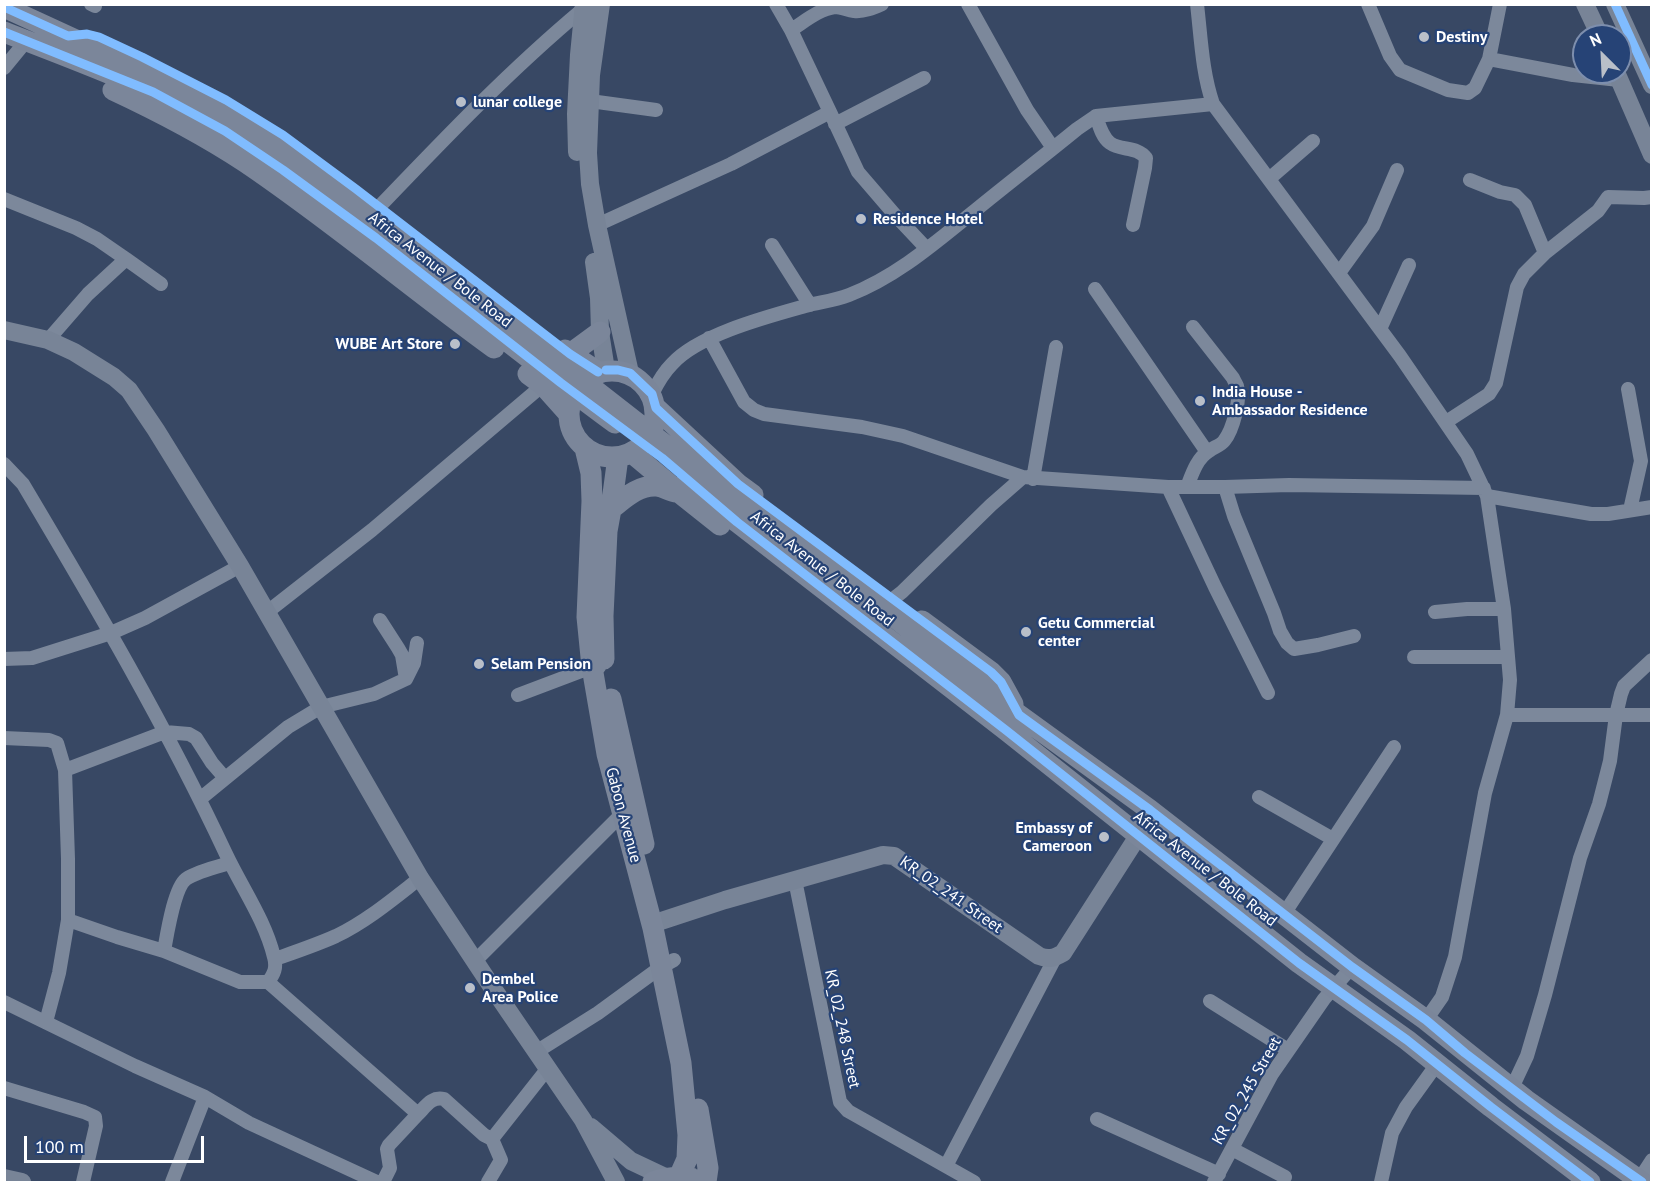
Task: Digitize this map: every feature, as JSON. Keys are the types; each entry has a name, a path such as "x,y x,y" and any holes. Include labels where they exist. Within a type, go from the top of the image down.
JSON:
{"main road":[{"name":"Africa Avenue / Bole Road","path":"4,7 65,45 221,111 345,195 719,487 884,609 1138,836 1299,963 1407,1040 1590,1182"},
{"name":"Africa Avenue / Bole Road","path":"4,32 27,40 65,45"},
{"path":"569,413 543,386 501,352 447,314 311,208 244,161 182,125 82,75 71,67 65,45 87,34 99,37 226,100 283,135 570,354 600,372"},
{"path":"570,354 600,332"},
{"path":"629,454 968,716 978,721 1013,723 1001,682 991,672 738,484 630,374 618,370 600,372 583,383 574,394 569,413 574,436 585,448 595,454 606,457 629,454 647,441 653,430 656,419 654,401"},
{"name":"Gabon Avenue","path":"585,448 591,473 592,501 587,617 614,752 622,814 658,922"},
{"name":"Gabon Avenue","path":"598,667 607,531 611,509 629,454"},
{"path":"611,509 631,494 656,486 681,494"},
{"name":"Africa Avenue / Bole Road","path":"1013,723 1150,810 1556,1122 1640,1181"},
{"name":"Gabon Avenue","path":"614,752 668,964 708,1168 705,1182"},
{"name":"Gabon Avenue","path":"666,1179 687,1159 688,1135 668,964"},
{"path":"666,1179 693,1178 705,1182"}],"street":[{"path":"600,372 600,332 607,298 589,164 591,75 601,4"},
{"path":"776,4 791,30 858,172 895,216 927,249"},
{"path":"791,30 830,8 838,7 861,12 882,4"},
{"path":"968,4 1027,110 1053,148"},
{"path":"1197,4 1208,89 1213,104 1446,422 1467,454 1485,492 1504,609 1510,680 1507,715 1485,793 1455,957 1442,997 1426,1020"},
{"path":"1368,4 1390,56 1400,70 1448,90 1468,93 1475,88 1488,59 1500,4"},
{"path":"1585,4 1594,24"},
{"path":"1615,4 1652,85"},
{"path":"379,207 496,86 584,7"},
{"path":"584,7 576,114 579,178 607,298 630,374"},
{"path":"4,68 27,40"},
{"path":"1488,59 1572,75"},
{"path":"597,225 924,78"},
{"path":"1621,84 1652,155"},
{"path":"590,101 656,110"},
{"path":"654,401 672,363 682,354 709,338 743,325 846,296 872,286 927,249 1096,116 1213,104"},
{"path":"1096,116 1108,142 1139,152 1146,158 1133,225"},
{"path":"1269,179 1313,141"},
{"path":"1339,273 1373,226 1397,170"},
{"path":"1470,180 1500,192 1515,195 1525,205 1545,253"},
{"path":"1446,422 1489,394 1496,383 1517,287 1524,274 1545,253 1598,211 1608,197 1652,197"},
{"path":"4,199 76,228 97,239 161,284"},
{"path":"772,245 810,305"},
{"path":"48,340 88,294 126,259"},
{"path":"1380,329 1409,265"},
{"path":"1095,289 1207,452"},
{"path":"1187,487 1196,465 1207,452 1225,440 1231,429 1238,395 1233,378 1192,327"},
{"path":"4,330 48,340 74,352 114,377 129,390 240,566 420,878 583,1120 616,1182"},
{"path":"709,338 744,402 754,410 764,414 862,427 903,436 1028,478 1187,487 1289,485 1485,492 1591,514 1608,514 1652,507"},
{"path":"892,599 902,592 991,505 1028,478 1056,347"},
{"path":"266,613 372,530 543,386"},
{"path":"1628,388 1641,461 1630,510"},
{"path":"4,464 23,483 111,633 200,799 230,863 258,914 275,959 274,975 268,982"},
{"path":"1168,486 1268,693"},
{"path":"1225,487 1234,516 1280,631 1287,643 1294,649 1354,636"},
{"path":"4,659 32,658 111,633 145,618 240,566"},
{"path":"1435,612 1504,609"},
{"path":"380,620 402,656 406,679"},
{"path":"200,799 288,727 321,707 374,693 406,679 414,663 417,643"},
{"path":"1414,657 1508,657"},
{"path":"1512,1088 1527,1056 1545,995 1568,899 1599,804 1610,761 1616,715 1624,686 1652,660"},
{"path":"518,695 598,667"},
{"path":"1507,715 1652,715"},
{"path":"65,770 165,732 189,734 196,738 225,778"},
{"path":"4,738 49,740 57,744 65,770 68,920 59,974 46,1022"},
{"path":"1284,914 1394,747"},
{"path":"1259,797 1333,839"},
{"path":"475,961 622,814"},
{"path":"946,1166 1054,958 1063,953 1138,836"},
{"name":"KR_02_241 Street","path":"658,922 725,900 883,855 894,856 1039,956 1046,959 1054,958"},
{"path":"164,951 177,891 183,881 230,863"},
{"path":"275,959 338,935 373,915 420,878"},
{"name":"KR_02_248 Street","path":"795,880 840,1102 848,1111 974,1182"},
{"path":"68,920 164,951 240,982 268,982 417,1114"},
{"path":"536,1052 598,1013 668,964"},
{"name":"KR_02_245 Street","path":"1216,1178 1272,1074 1324,999 1352,967"},
{"path":"1210,1001 1288,1050"},
{"path":"4,1002 204,1097 249,1123 377,1182"},
{"path":"1381,1182 1392,1133 1406,1107 1437,1065"},
{"path":"492,1138 548,1068"},
{"path":"4,1088 84,1112 95,1118 96,1126 83,1182"},
{"path":"172,1182 204,1097"},
{"path":"384,1182 390,1168 388,1144 417,1114 437,1098 444,1099 484,1135 492,1138 501,1160 488,1182"},
{"path":"1097,1119 1216,1178"},
{"path":"583,1120 631,1161 666,1179"},
{"path":"1232,1149 1285,1177"},
{"path":"1640,1181 1652,1160"},
{"path":"4,1178 22,1182"}],"cycle path":[{"path":"1615,4 1652,85"},
{"path":"4,7 68,36 87,34 99,37 226,100 283,135 570,354 598,372"},
{"path":"4,32 153,92 225,131 283,170 376,238 561,383 662,458 737,522 1007,731 1299,963 1407,1040 1590,1182"},
{"path":"606,370 630,373 652,394 656,408 738,484 991,672 1001,682 1019,715 1150,810 1556,1122 1642,1182"}],"place":[{"name":"Destiny","path":"1424,37"},
{"name":"lunar college","path":"461,102"},
{"name":"Residence Hotel","path":"861,219"},
{"name":"WUBE Art Store","path":"455,344"},
{"name":"India House - Ambassador Residence","path":"1200,401"},
{"name":"Getu Commercial center","path":"1026,632"},
{"name":"Selam Pension","path":"479,664"},
{"name":"Embassy of Cameroon","path":"1104,837"},
{"name":"Dembel Area Police","path":"470,988"}]}
